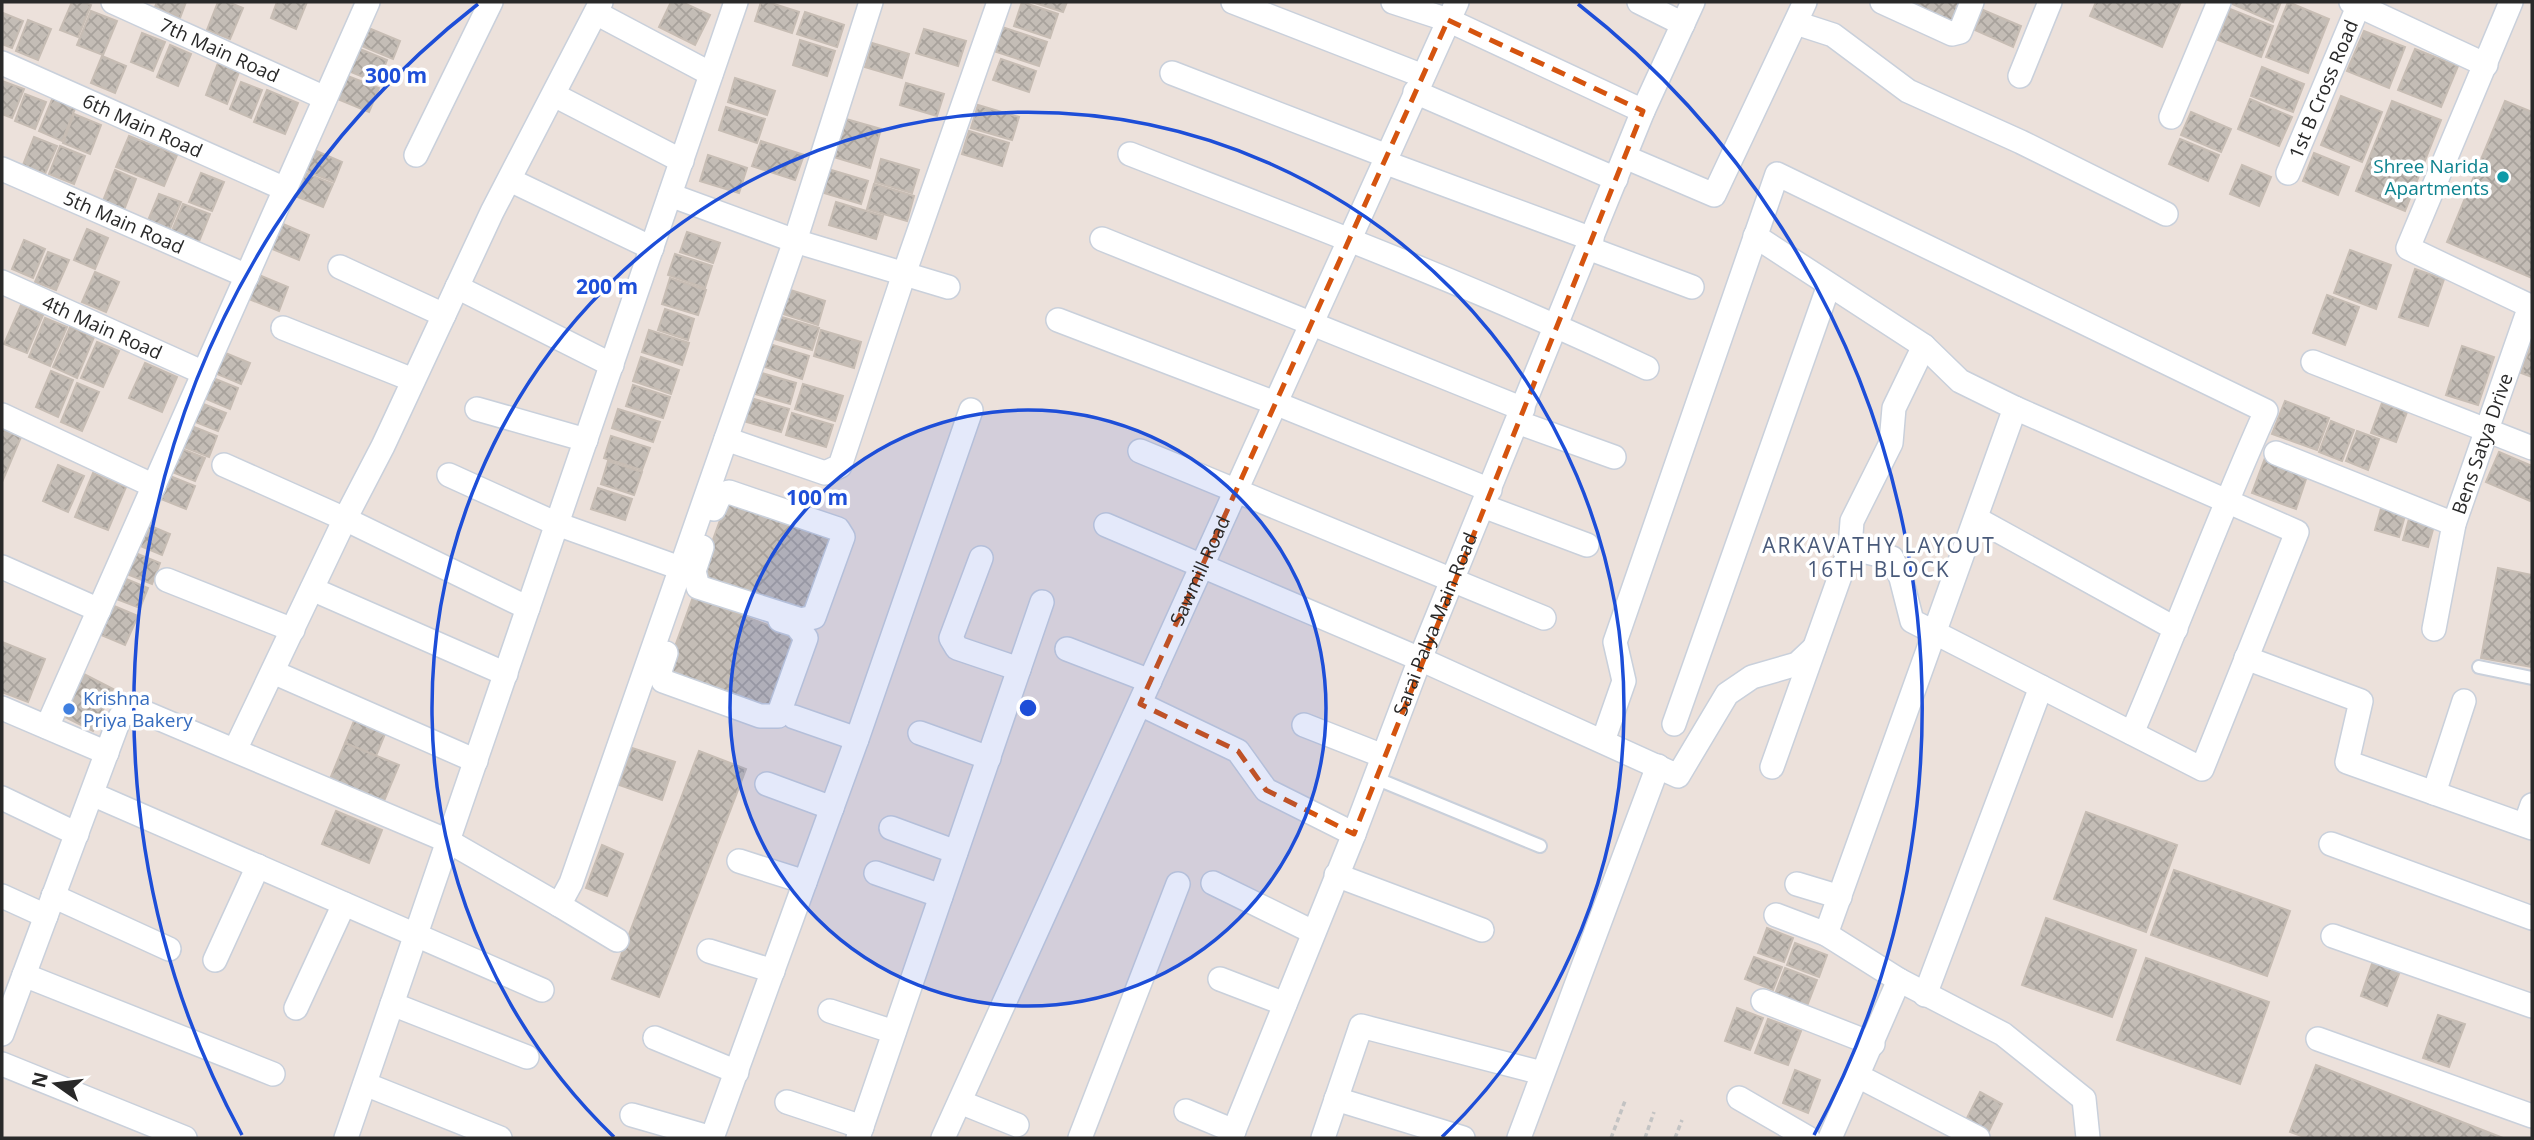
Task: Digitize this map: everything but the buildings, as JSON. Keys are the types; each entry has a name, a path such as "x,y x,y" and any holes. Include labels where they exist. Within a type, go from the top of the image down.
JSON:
{"street":[{"name":"7th Main Road","path":"113,2 325,98"},
{"path":"47,727 368,2"},
{"path":"416,155 491,2"},
{"path":"346,1138 736,2"},
{"path":"559,905 571,883 660,651 687,598 700,593 796,625 806,638 778,716 760,716 663,681 660,651 680,568 709,507 719,495 729,492 838,529 843,537 814,617 800,620 698,587 694,571 709,507 726,439 795,241 871,2"},
{"path":"726,439 825,473 840,466 999,2"},
{"path":"1233,2 1419,84 1616,178"},
{"path":"1393,2 1452,11 1643,111"},
{"path":"1639,2 1683,24"},
{"name":"Sarai Palya Main Road","path":"1233,1135 1354,834 1420,659 1643,111 1693,2"},
{"path":"1625,157 1714,195 1805,2"},
{"path":"1882,2 1952,34 1960,32 1972,2"},
{"path":"2020,76 2050,2"},
{"path":"2171,117 2219,2"},
{"name":"Bens Satya Drive","path":"2434,629 2454,524 2531,306 2408,248 2511,2"},
{"path":"2356,3 2486,65"},
{"name":"1st B Cross Road","path":"2288,173 2356,3"},
{"path":"235,750 457,287 598,7 711,74"},
{"name":"Sawmill Road","path":"943,1138 1452,11"},
{"path":"1796,23 1833,35 1908,91 2021,142 2166,214"},
{"name":"6th Main Road","path":"2,63 285,189"},
{"path":"1172,73 1692,287"},
{"path":"554,95 682,161"},
{"path":"1130,154 1349,239 1557,325 1647,368"},
{"name":"5th Main Road","path":"2,169 247,276"},
{"path":"1602,741 1624,681 1615,642 1777,174 2266,411 2225,502 2132,733"},
{"path":"510,180 652,248"},
{"path":"670,195 795,241 948,287"},
{"path":"1755,236 1924,346 1960,381 2015,408 2297,532 2202,769 1912,621 1901,578 1892,558 1850,548"},
{"path":"1102,239 1312,322 1614,457"},
{"path":"340,267 444,315"},
{"name":"4th Main Road","path":"2,282 204,373"},
{"path":"1674,724 1829,285"},
{"path":"457,287 612,365"},
{"path":"1058,320 1275,403 1587,545"},
{"path":"283,328 413,380"},
{"path":"1772,767 1850,548 1852,521 1891,443 1894,408 1924,346"},
{"path":"2313,362 2532,448"},
{"path":"1826,933 2015,408"},
{"path":"477,409 586,440"},
{"path":"632,1115 712,1138 857,739 971,410"},
{"path":"2,415 154,486"},
{"path":"1140,451 1453,578 1544,618"},
{"path":"2276,453 2454,524"},
{"path":"224,465 345,519 528,608"},
{"path":"449,475 557,524 680,568"},
{"path":"1977,519 2176,629"},
{"path":"1106,525 1420,659 1678,776 1727,694 1752,677 1797,664 1814,648"},
{"path":"981,558 951,638 957,648 1019,668"},
{"path":"2,567 99,610"},
{"path":"167,580 293,629"},
{"path":"312,589 506,674"},
{"path":"787,1102 860,1133 1042,602"},
{"path":"1067,649 1150,681"},
{"path":"2246,658 2361,701 2347,762 2434,793 2530,819"},
{"path":"273,672 476,761"},
{"path":"1925,995 2041,687"},
{"path":"2434,793 2464,701"},
{"path":"1140,705 1238,751 1266,790 1354,834"},
{"path":"2,708 107,753"},
{"path":"2,1034 14,987 50,906 120,716 134,711 146,713 448,841 617,940"},
{"path":"793,718 857,739"},
{"path":"1304,725 1379,767"},
{"path":"920,733 989,758"},
{"path":"1519,1138 1658,766"},
{"path":"767,783 832,808"},
{"path":"92,794 542,990"},
{"path":"2,798 77,834"},
{"path":"891,828 956,852"},
{"path":"2330,844 2532,918"},
{"path":"739,861 805,882"},
{"path":"215,960 258,866"},
{"path":"876,873 941,896"},
{"path":"1336,876 1482,930"},
{"path":"1213,883 1313,932"},
{"path":"1080,1138 1178,884"},
{"path":"1797,884 1840,897"},
{"path":"2,895 50,906 169,949"},
{"path":"296,1008 344,904"},
{"path":"1776,915 1826,933 1899,981 2003,1034 2084,1099 2088,1138"},
{"path":"2333,936 2532,1006"},
{"path":"709,951 773,971"},
{"path":"1220,979 1285,1004"},
{"path":"1830,1138 1899,981"},
{"path":"14,987 273,1074"},
{"path":"1763,1001 1873,1044"},
{"path":"392,1004 527,1057"},
{"path":"830,1011 894,1032"},
{"path":"1322,1138 1361,1026 1542,1073"},
{"path":"655,1038 737,1072"},
{"path":"2318,1039 2532,1116"},
{"path":"2,1065 185,1138"},
{"path":"1858,1076 1978,1138"},
{"path":"365,1084 500,1138"},
{"path":"1739,1098 1808,1138"},
{"path":"1336,1099 1463,1138"},
{"path":"960,1102 1017,1125"},
{"path":"1186,1111 1233,1135"}],"lane":[{"path":"2479,667 2532,678"},
{"path":"1379,767 1540,846"}],"path":[{"path":"1611,1138 1625,1101"},
{"path":"1645,1138 1654,1112"},
{"path":"1675,1138 1682,1120"}],"highlighted area":[{"path":"1448,20 1643,111 1354,834 1266,790 1238,751 1140,704"}],"place":[{"name":"Shree Narida Apartments","path":"2503,177"},
{"name":"Krishna Priya Bakery","path":"69,709"}],"district":[{"name":"ARKAVATHY LAYOUT 16TH BLOCK","path":"1879,558"}]}
